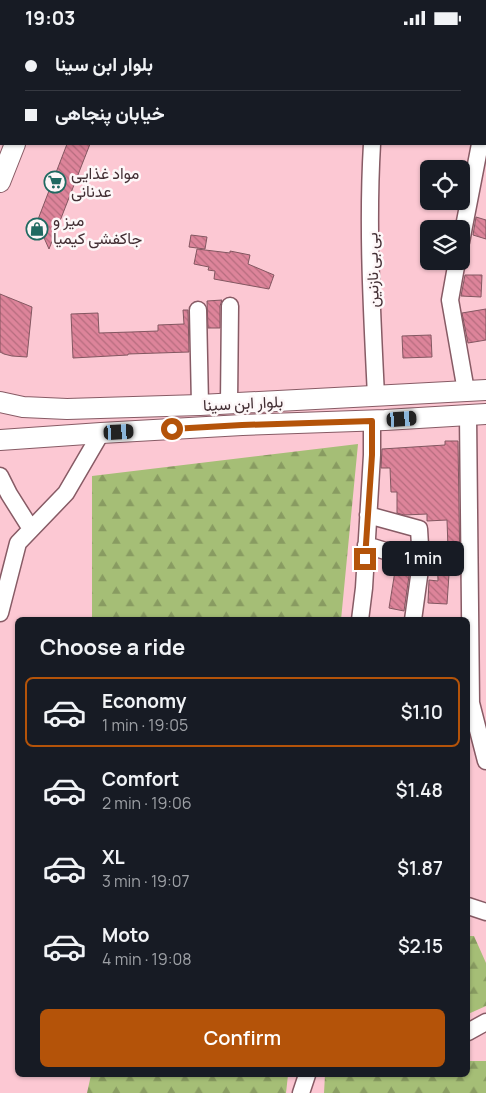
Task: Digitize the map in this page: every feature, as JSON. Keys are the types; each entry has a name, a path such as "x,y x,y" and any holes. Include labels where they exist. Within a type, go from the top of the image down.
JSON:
{"main road":[{"path":"0,182 15,145"},
{"name":"بلوار ابن سینا","path":"0,402 23,407 67,409 200,405 486,390"},
{"name":"بلوار ابن سینا","path":"0,440 242,425 372,421 477,414"}],"street":[{"name":"بی بی نازنین","path":"372,145 370,174 371,290 376,396"},
{"path":"465,220 480,145"},
{"path":"455,270 450,300 466,391"},
{"path":"229,403 230,306"},
{"path":"198,310 200,405"},
{"path":"477,414 471,703 486,761"},
{"path":"360,617 364,588 372,455 372,421"},
{"path":"0,613 18,543 66,493 102,433"},
{"path":"0,476 31,529"},
{"path":"368,515 419,529 421,562 413,617"},
{"path":"366,545 421,562"},
{"path":"470,907 486,912"},
{"path":"470,1031 486,1023"},
{"path":"301,1093 306,1077"}],"green space":[{"path":"358,444 341,617 92,617 92,476"},
{"path":"470,936 474,936 486,963 486,1006 470,1013"},
{"path":"470,1061 486,1061 486,1093 324,1093 325,1077 470,1077"},
{"path":"91,1077 288,1077 286,1093 87,1093"}],"building":[{"path":"67,145 90,145 49,249 37,222"},
{"path":"476,217 486,220 486,239 473,235"},
{"path":"191,235 207,237 205,249 189,247"},
{"path":"197,249 230,253 230,251 250,255 248,264 274,275 269,289 214,279 215,271 208,270 209,267 194,264"},
{"path":"465,275 482,275 481,297 461,296"},
{"path":"0,294 32,307 27,357 12,356 0,352"},
{"path":"222,300 220,306 220,328 208,328 207,301"},
{"path":"486,309 486,340 468,343 462,313"},
{"path":"183,310 188,310 189,352 73,358 71,314 98,313 99,333 131,332 158,331 158,325 184,324"},
{"path":"431,335 432,357 403,358 402,336"},
{"path":"445,441 458,441 460,574 449,574 447,604 428,603 429,580 438,581 437,548 448,548 447,520 427,521 427,514 404,515 397,513 397,492 391,492 390,468 381,468 382,449 445,445"},
{"path":"396,565 410,569 404,611 389,608"}],"place":[{"name":"مواد غذایی عدنانی","path":"55,182"},
{"name":"میز و جاکفشی کیمیا","path":"37,229"}],"route":[{"path":"172,429 372,421 372,455 365,559"}]}
